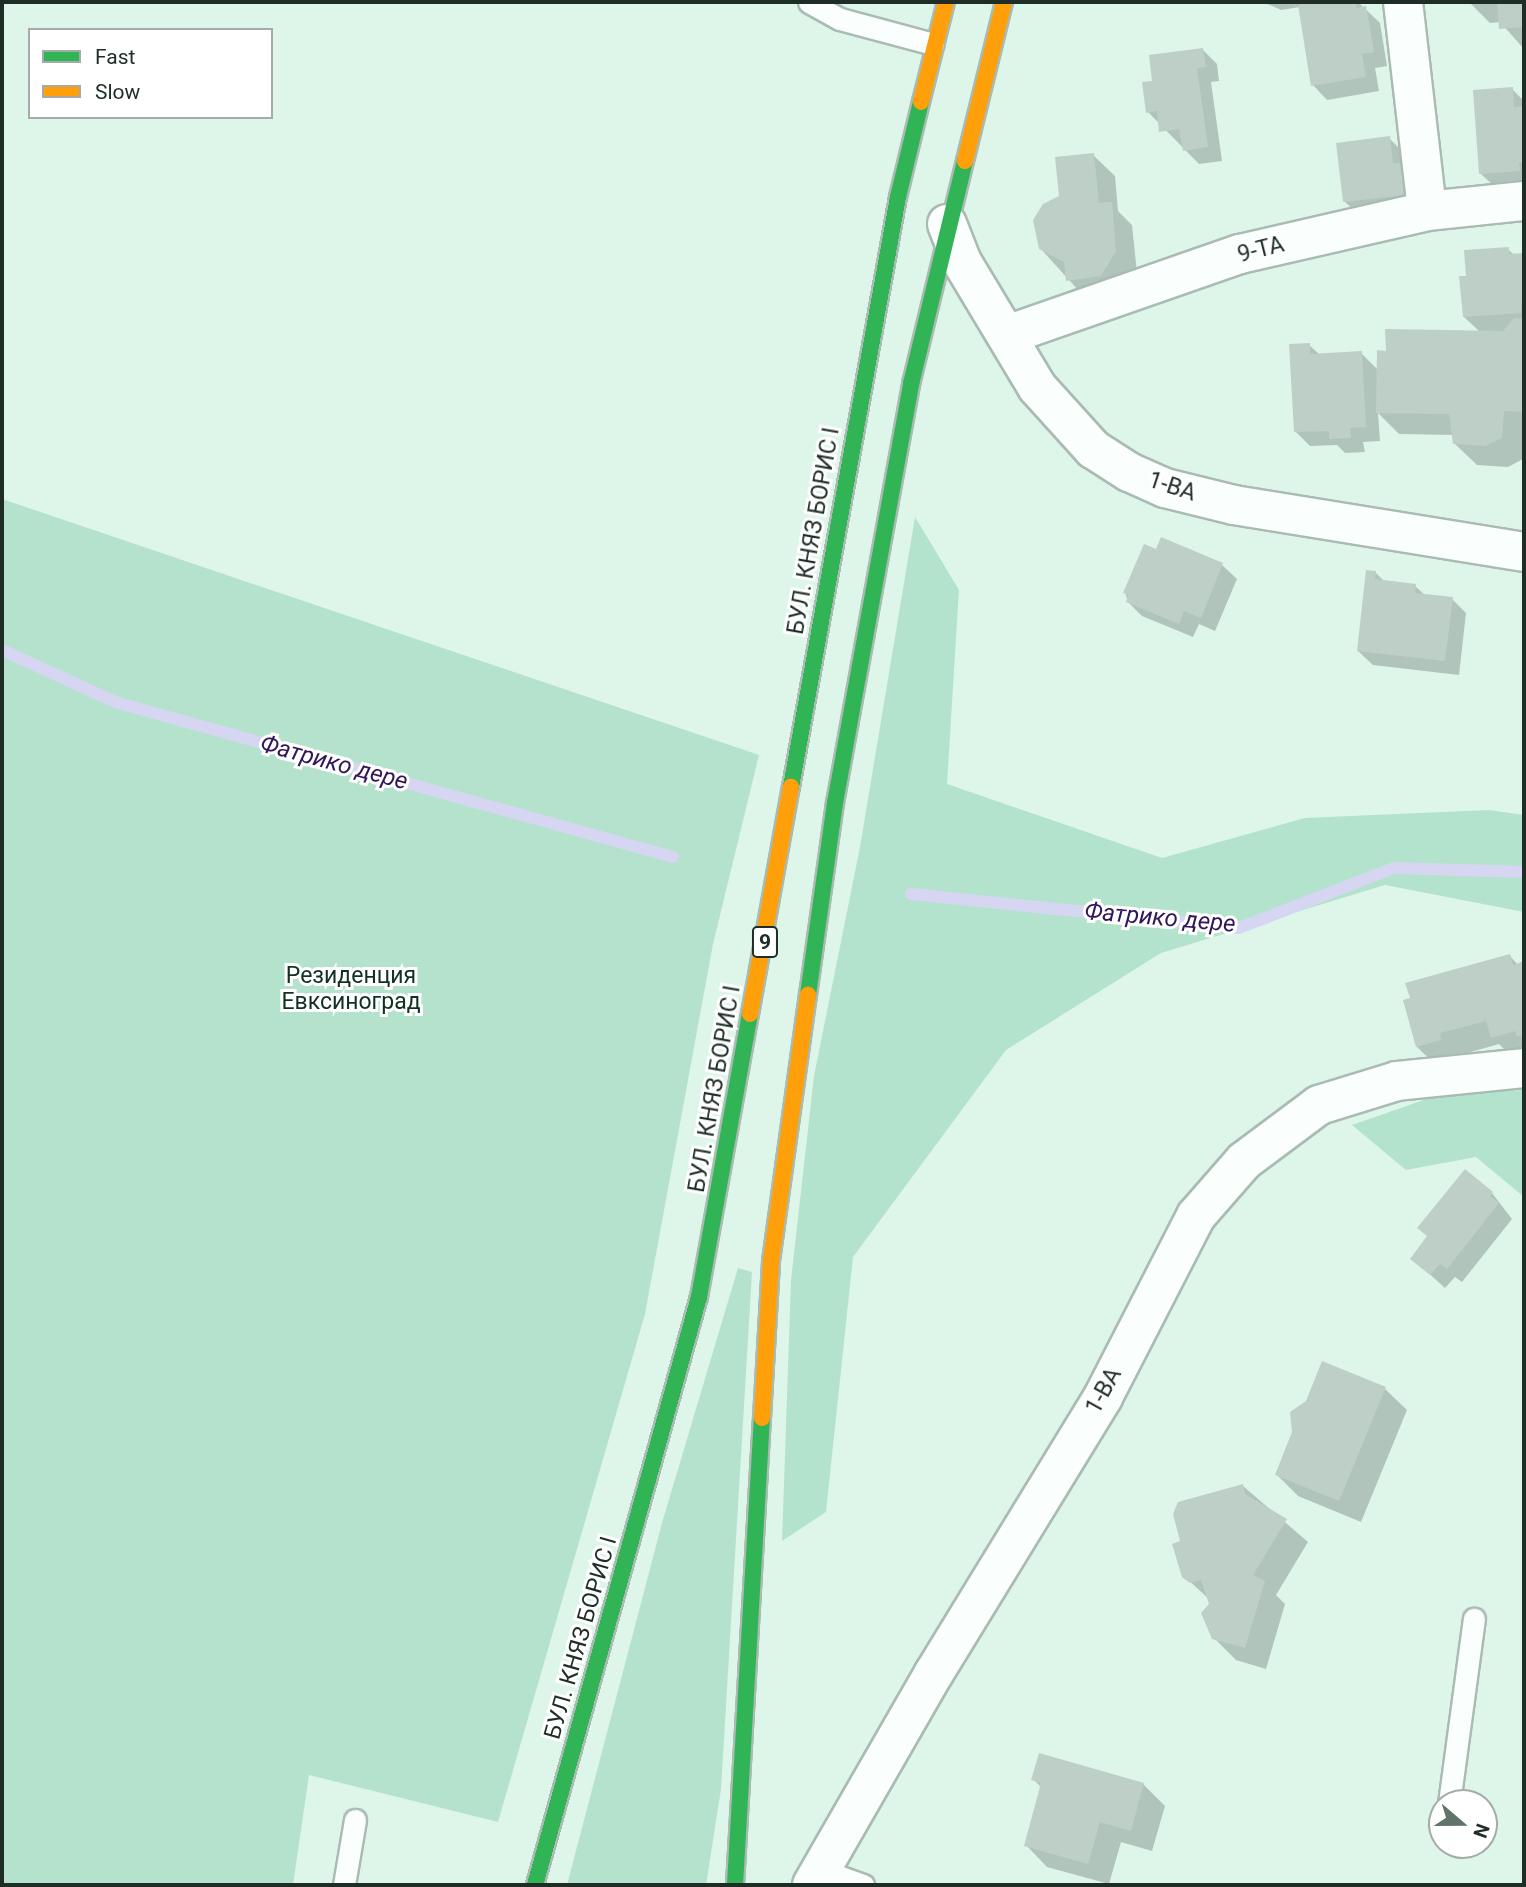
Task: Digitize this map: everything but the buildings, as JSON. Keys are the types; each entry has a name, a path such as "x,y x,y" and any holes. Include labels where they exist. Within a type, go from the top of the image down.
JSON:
{"highway":[{"name":"БУЛ. КНЯЗ БОРИС I","path":"535,1885 699,1297 898,197 933,44 946,2"},
{"name":"9","path":"735,1885 771,1261 835,803 869,604 947,224 1004,2"}],"street":[{"path":"1402,2 1427,211"},
{"name":"9-ТА","path":"1007,335 1240,254 1427,211 1524,201"},
{"name":"1-ВА","path":"947,224 962,262 1037,387 1065,422 1093,449 1165,488 1234,505 1524,552"},
{"name":"1-ВА","path":"816,1878 934,1673 1102,1397 1196,1216 1236,1170 1319,1105 1397,1081 1524,1068"}],"lane":[{"path":"809,2 840,19 933,44"},
{"path":"1451,1789 1474,1619"},
{"path":"344,1885 355,1820"},
{"path":"816,1878 863,1885"}],"green space":[{"name":"Резиденция Евксиноград","path":"2,499 759,755 713,944 645,1314 498,1822 309,1775 293,1885 2,1885"},
{"path":"915,517 959,590 947,784 1162,858 1305,818 1489,810 1524,815 1524,912 1385,885 1161,953 1006,1050 853,1257 826,1512 782,1541 791,1280 814,1076 860,847"},
{"path":"1524,1090 1524,1197 1476,1157 1406,1170 1352,1125 1441,1094"},
{"path":"738,1268 752,1272 721,1789 706,1885 567,1885 662,1523"}],"waterway":[{"name":"Фатрико дере","path":"2,650 115,702 673,857"},
{"name":"Фатрико дере","path":"911,894 1239,928 1394,868 1524,872"}],"traffic: fast":[{"path":"791,787 898,197 921,102"},
{"path":"808,995 835,803 911,384 965,161"},
{"path":"535,1885 699,1297 750,1014"},
{"path":"735,1885 762,1418"}],"traffic: slow":[{"path":"921,102 946,2"},
{"path":"965,161 1004,2"},
{"path":"750,1014 791,787"},
{"path":"762,1418 771,1261 808,995"}]}
